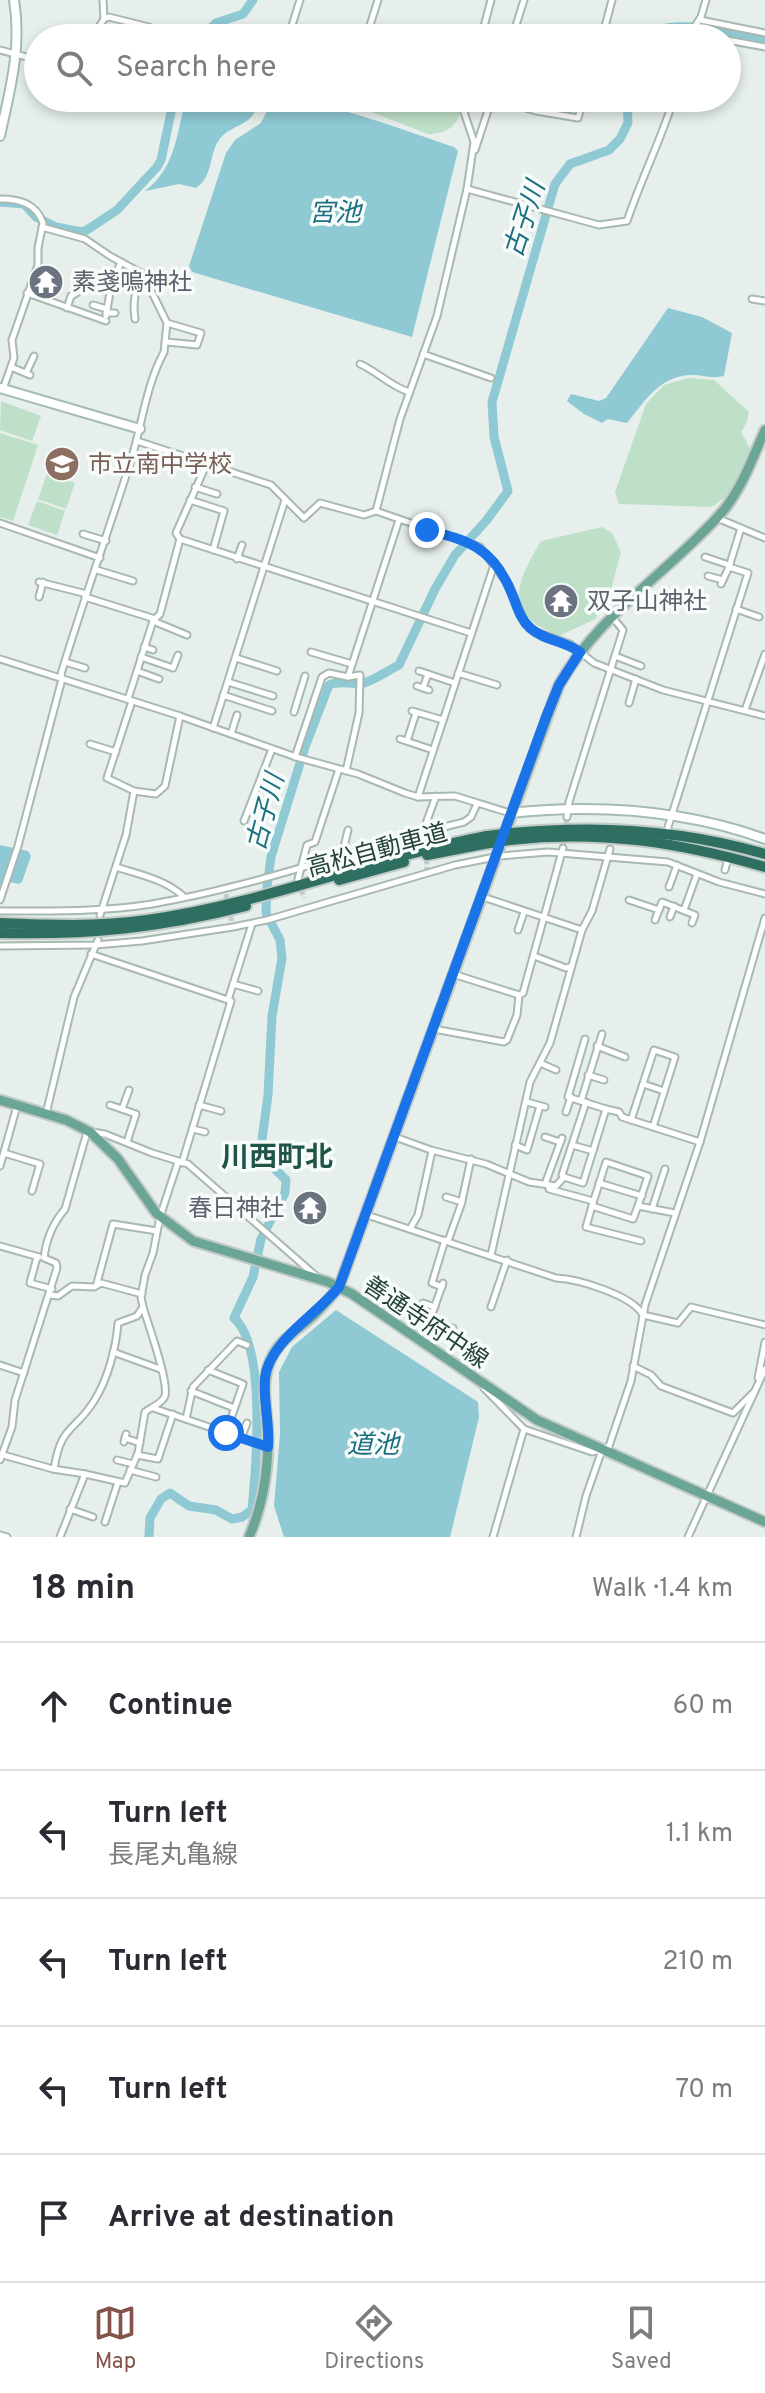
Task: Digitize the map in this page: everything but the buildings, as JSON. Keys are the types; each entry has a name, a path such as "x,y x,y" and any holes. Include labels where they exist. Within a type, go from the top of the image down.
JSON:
{"highway":[{"name":"高松自動車道","path":"0,923 57,926 111,924 200,911 277,895 373,863 485,840 584,828 647,832 721,843 765,854"},
{"name":"高松自動車道","path":"511,836 584,835 645,840 706,851 765,867"},
{"name":"高松自動車道","path":"0,933 111,932 202,918 256,900"}],"main road":[{"path":"249,1537 261,1500 266,1447 265,1379 270,1360 280,1344 314,1315 339,1287 559,685 580,652 716,518 733,497 765,430"},
{"name":"善通寺府中線","path":"0,1100 89,1132 118,1159 160,1217 193,1241 257,1258 339,1287 537,1420 765,1522"}],"street":[{"path":"0,136 17,55 18,23 14,0"},
{"path":"101,24 104,19 103,0"},
{"path":"293,24 300,0"},
{"path":"370,24 378,0"},
{"path":"485,24 491,0"},
{"path":"516,24 524,0"},
{"path":"606,24 612,0"},
{"path":"697,24 706,0"},
{"path":"104,19 114,17 138,24"},
{"path":"699,21 716,24"},
{"path":"741,29 765,33"},
{"path":"741,43 765,47"},
{"path":"0,50 24,57"},
{"path":"466,112 474,152"},
{"path":"376,511 409,392 437,316 474,152 488,112"},
{"path":"542,112 578,118 580,112"},
{"path":"467,189 599,225 627,221 670,112"},
{"path":"0,199 23,201 43,223 85,239 143,274 167,323 167,342 97,570 61,674 18,846 0,900"},
{"path":"43,223 38,265 12,340 14,358 1,389 140,429"},
{"path":"106,315 111,286 121,262"},
{"path":"135,319 134,300 140,283 145,279"},
{"path":"67,308 71,296 78,292 81,281"},
{"path":"98,281 111,286"},
{"path":"27,293 67,308 106,315 115,313"},
{"path":"752,299 765,301"},
{"path":"93,305 106,315"},
{"path":"167,323 201,333 197,345 167,342"},
{"path":"423,354 491,378"},
{"path":"11,367 28,374 34,356"},
{"path":"360,364 375,371 393,387 409,392"},
{"path":"137,441 271,485 304,518 320,503 364,515 376,511 475,545 509,585 521,616 530,628 570,644 594,663 663,690 765,716"},
{"path":"207,463 176,533 180,539 471,633"},
{"path":"195,487 217,494"},
{"path":"213,728 285,499"},
{"path":"190,500 224,511 213,550"},
{"path":"716,518 765,538"},
{"path":"348,677 399,520"},
{"path":"0,523 100,558"},
{"path":"708,576 722,582 741,528"},
{"path":"83,534 106,541"},
{"path":"180,539 160,614 154,620 144,647 107,778 134,791 156,794 165,786 180,716"},
{"path":"237,559 242,545"},
{"path":"668,827 748,573 705,557"},
{"path":"418,797 494,564"},
{"path":"97,570 133,581"},
{"path":"39,597 41,582 86,595 187,635"},
{"path":"736,609 759,617"},
{"path":"567,813 623,630 613,618"},
{"path":"144,647 153,650"},
{"path":"311,652 352,664"},
{"path":"745,710 765,654"},
{"path":"141,657 173,668 178,655"},
{"path":"615,656 641,666"},
{"path":"235,658 277,671"},
{"path":"0,659 418,797 455,796 510,813 623,809 671,815 737,829 765,839"},
{"path":"65,662 85,668"},
{"path":"137,671 159,679"},
{"path":"419,671 455,683"},
{"path":"458,673 497,685"},
{"path":"296,757 319,682 325,674 360,675 359,713 342,770 315,842 307,845 298,879"},
{"path":"423,688 428,674"},
{"path":"294,712 305,676"},
{"path":"629,703 636,679"},
{"path":"228,682 273,696"},
{"path":"223,695 272,711"},
{"path":"297,702 311,707"},
{"path":"433,750 403,740 414,712 443,720"},
{"path":"231,734 237,715"},
{"path":"90,744 116,752"},
{"path":"244,821 272,749"},
{"path":"100,913 126,835 134,791"},
{"path":"425,834 436,796"},
{"path":"0,911 100,913 225,892 357,850 468,820 477,804"},
{"path":"619,820 623,809"},
{"path":"733,842 737,829"},
{"path":"345,854 348,830"},
{"path":"491,1255 533,1072 550,1043 582,930 592,911 610,849"},
{"path":"356,862 357,850"},
{"path":"434,1029 504,1042 517,1015 519,995 523,993 563,851"},
{"path":"0,946 142,941 253,923 428,871 495,857 563,851 677,865 765,894"},
{"path":"658,862 660,853"},
{"path":"725,870 727,862"},
{"path":"669,887 677,865"},
{"path":"116,867 163,884 185,897"},
{"path":"684,910 697,874"},
{"path":"355,883 355,893"},
{"path":"481,896 582,930"},
{"path":"304,898 306,907"},
{"path":"629,900 659,910"},
{"path":"655,920 662,902 695,915 692,923"},
{"path":"670,917 674,906"},
{"path":"518,930 524,912"},
{"path":"483,1385 524,1429 592,1452 609,1446 633,1366 651,1283 700,1142 765,918"},
{"path":"228,1000 253,923"},
{"path":"46,1114 74,997 96,942"},
{"path":"0,1246 56,1263 57,1268 15,1400 12,1427 1,1458 125,1483 137,1455 145,1412 165,1395 142,1294 160,1217 193,1129 231,1001 91,954"},
{"path":"534,956 571,967"},
{"path":"453,974 519,995"},
{"path":"233,984 258,991"},
{"path":"564,1177 562,1175 588,1075 602,1034"},
{"path":"585,1039 568,1097 700,1142"},
{"path":"597,1046 625,1057"},
{"path":"631,1120 654,1050 675,1057 653,1127"},
{"path":"540,1063 556,1070"},
{"path":"588,1075 604,1080"},
{"path":"643,1084 664,1091"},
{"path":"122,1109 129,1090"},
{"path":"566,1112 571,1097"},
{"path":"515,1145 527,1150 543,1106 527,1102"},
{"path":"0,1166 17,1105"},
{"path":"110,1105 136,1114 127,1142"},
{"path":"199,1105 221,1111"},
{"path":"564,1177 583,1183 606,1109"},
{"path":"193,1129 205,1132"},
{"path":"157,1231 113,1224 94,1287 72,1286 58,1296 30,1283 51,1232 65,1209 89,1132 127,1142 196,1171 320,1279"},
{"path":"395,1137 432,1151 471,1159 508,1174 547,1184 556,1186 564,1177"},
{"path":"545,1137 561,1140 550,1164 549,1189 593,1204 633,1219 648,1176 606,1162 599,1183 593,1204 586,1227 641,1241"},
{"path":"188,1142 198,1145"},
{"path":"572,1145 593,1151"},
{"path":"410,1229 418,1215 432,1151"},
{"path":"4,1153 40,1164 32,1191"},
{"path":"430,1320 443,1285 432,1283 462,1202 471,1159"},
{"path":"652,1209 665,1169"},
{"path":"599,1183 642,1196"},
{"path":"446,1197 462,1202"},
{"path":"638,1206 675,1213"},
{"path":"367,1215 556,1278 568,1278 612,1293 640,1309 643,1315"},
{"path":"491,1307 507,1260"},
{"path":"426,1265 436,1268"},
{"path":"97,1283 142,1294"},
{"path":"423,1303 435,1307"},
{"path":"54,1469 63,1434 94,1401 118,1336 118,1323 137,1316 143,1307"},
{"path":"643,1315 678,1323 691,1307 765,1325"},
{"path":"413,1316 453,1328"},
{"path":"186,1419 191,1391 208,1370 237,1341 247,1345"},
{"path":"633,1366 651,1375 661,1386 733,1413 756,1389 765,1342"},
{"path":"113,1352 161,1369"},
{"path":"0,1365 24,1373"},
{"path":"688,1537 765,1369"},
{"path":"208,1370 243,1384 226,1433"},
{"path":"191,1391 234,1408"},
{"path":"152,1407 266,1447"},
{"path":"137,1455 158,1459 173,1414"},
{"path":"241,1438 247,1423"},
{"path":"493,1537 524,1429"},
{"path":"125,1438 140,1443"},
{"path":"576,1537 602,1450"},
{"path":"117,1459 156,1477"},
{"path":"60,1537 85,1474"},
{"path":"105,1522 118,1482"},
{"path":"70,1509 93,1517"},
{"path":"0,1535 7,1537"}],"green space":[{"path":"371,112 460,112 450,128 428,134"},
{"path":"688,378 714,380 749,412 741,432 752,452 741,476 725,497 711,507 619,504 615,492 646,404 664,385"},
{"path":"1,401 41,416 32,441 0,430"},
{"path":"0,433 38,445 13,521 0,517"},
{"path":"47,474 75,483 66,509 38,499"},
{"path":"37,501 65,511 57,535 28,525"},
{"path":"602,527 612,533 621,552 610,593 595,619 559,636 528,618 521,608 520,585 541,541"}],"water":[{"path":"183,112 254,112 220,139 208,173 196,188 179,184 145,191 163,172"},
{"name":"宮池","path":"266,112 348,112 454,147 458,151 412,337 192,272 189,266 226,153 235,140 261,123"},
{"path":"668,308 702,317 732,333 724,376 692,375 671,379 647,398 627,423 608,419 602,423 567,401 571,394 599,401 606,398"},
{"path":"0,845 28,851 31,856 22,882 4,881 0,893"},
{"name":"道池","path":"336,1310 478,1402 479,1417 450,1537 284,1537 274,1506 280,1434 279,1372 292,1347"}],"waterway":[{"path":"215,24 243,14 253,0"},
{"name":"古子川","path":"741,34 765,38"},
{"path":"0,202 24,204 36,217 56,227 82,232 87,230 117,210 157,167 171,112"},
{"name":"古子川","path":"149,1537 150,1518 161,1499 170,1493 189,1506 216,1510 232,1519 252,1510 257,1438 255,1380 244,1333 234,1318 253,1277 261,1239 285,1193 286,1180 261,1147 268,1095 272,1016 282,958 280,940 266,913 267,887 271,857 305,747 329,685 367,682 399,665 455,555 508,491 494,437 492,402 555,184 570,164 609,150 620,139 628,123 628,112"}],"tunnel":[{"path":"563,848 567,817"},
{"path":"425,837 427,869"},
{"path":"299,883 304,898"},
{"path":"226,894 232,923"}],"place":[{"name":"素戔嗚神社","path":"46,282"},
{"name":"市立南中学校","path":"62,464"},
{"name":"双子山神社","path":"561,601"},
{"name":"春日神社","path":"310,1208"}],"district":[{"name":"川西町北","path":"277,1156"}],"route":[{"path":"226,1433 268,1447 265,1379 270,1360 280,1344 329,1300 339,1287 350,1262 546,717 559,685 580,652 570,644 530,628 521,616 509,585 480,547 427,530"}]}
